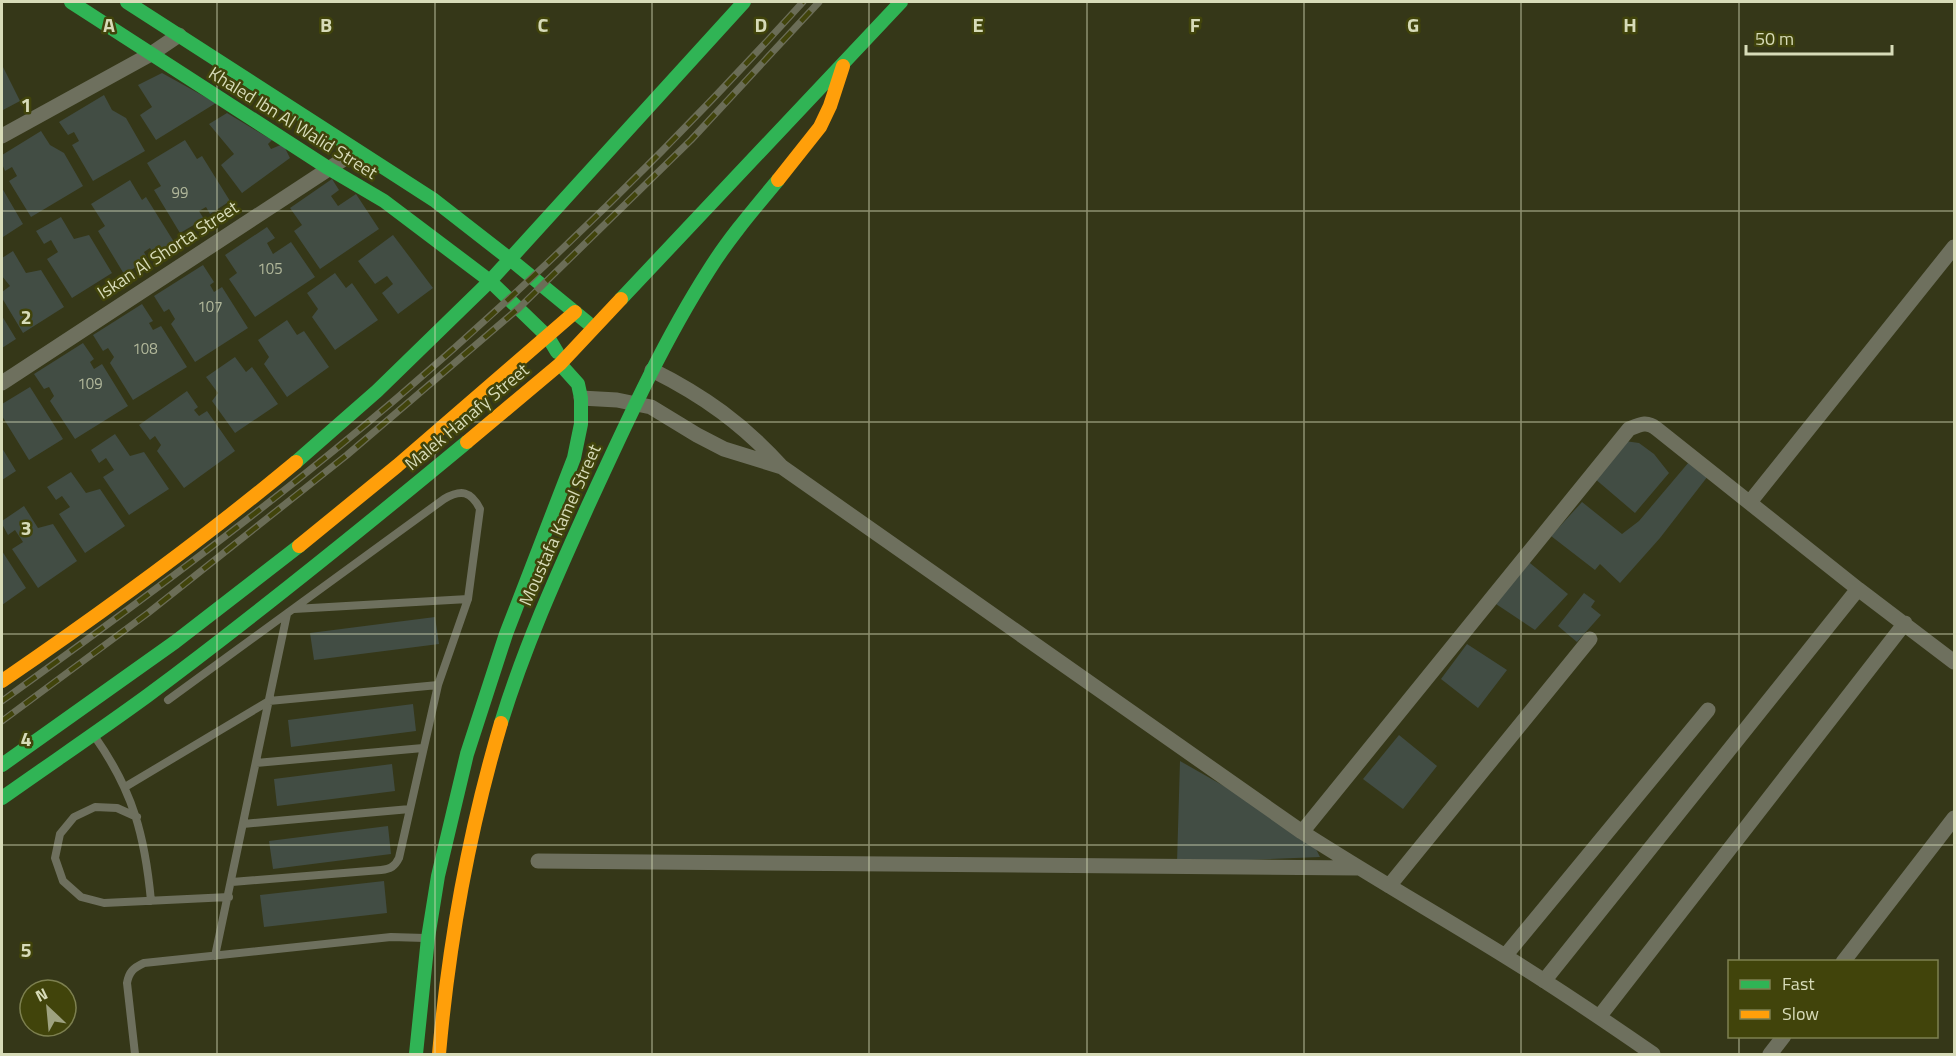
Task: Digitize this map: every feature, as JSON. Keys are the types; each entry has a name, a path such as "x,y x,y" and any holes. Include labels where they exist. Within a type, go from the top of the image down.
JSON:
{"main road":[{"name":"Khaled Ibn Al Walid Street","path":"71,2 328,168 384,201 490,281"},
{"name":"Khaled Ibn Al Walid Street","path":"127,2 434,200 595,327"},
{"path":"2,681 129,592 259,492 367,400 418,353 511,260 744,2"},
{"name":"Malek Hanafy Street","path":"2,798 93,734 250,617 343,544 560,364 901,2"},
{"name":"Moustafa Kamel Street","path":"439,1054 451,938 480,795 500,725 551,588 643,405 652,370 703,279 741,226 821,127 844,63"},
{"name":"Moustafa Kamel Street","path":"416,1054 428,938 438,876 467,754 502,644 574,458 581,424 581,398 578,384 560,364 556,349 548,337 490,281"},
{"name":"Malek Hanafy Street","path":"2,765 155,657 285,559 393,471 574,312"}],"street":[{"path":"2,136 151,54 179,35"},
{"name":"Iskan Al Shorta Street","path":"2,382 356,151"},
{"path":"1750,502 1954,247"},
{"path":"652,370 714,405 739,423 782,467 1302,832 1505,956 1653,1054"},
{"path":"581,398 643,405 724,448 782,467"},
{"path":"1302,832 1629,429 1640,424 1650,424 1954,662"},
{"path":"1544,981 1858,589"},
{"path":"1599,1017 1905,623"},
{"path":"1389,886 1590,639"},
{"path":"1505,956 1708,710"},
{"path":"1845,960 1954,818"},
{"path":"538,861 1359,868"},
{"path":"1770,1054 1782,1038"}],"lane":[{"path":"168,700 454,493 465,493 475,499 480,509 468,599 438,685 396,865 389,869 232,882"},
{"path":"290,612 468,599"},
{"path":"215,956 290,612"},
{"path":"125,787 269,701 438,685"},
{"path":"93,734 113,763 137,817 147,858 151,901"},
{"path":"256,763 423,748"},
{"path":"137,817 117,808 94,807 74,817 60,834 55,858 63,881 81,897 104,903 229,897"},
{"path":"243,824 410,809"},
{"path":"135,1054 127,984 129,974 135,967 144,963 391,937 428,938"}],"building":[{"path":"2,65 20,101 3,110 2,108"},
{"path":"162,73 216,103 156,140 140,115 152,107 138,85"},
{"path":"104,95 112,110 126,118 145,151 93,181 72,145 79,141 74,132 68,135 59,122"},
{"path":"227,113 272,140 268,144 271,149 283,144 290,158 242,193 221,165 234,154 209,124"},
{"path":"41,131 50,145 64,153 83,186 31,217 9,181 17,176 12,167 5,171 2,155"},
{"path":"185,140 197,159 202,156 230,201 210,214 206,207 199,211 204,219 180,233 154,190 161,186 147,163"},
{"path":"332,179 339,190 331,196 338,206 356,194 379,229 320,269 294,231 302,225 290,208"},
{"path":"130,180 142,200 146,197 174,242 154,254 150,248 144,252 148,260 124,274 98,231 105,226 91,204"},
{"path":"2,188 23,224 3,237 2,234"},
{"path":"61,217 74,239 89,235 112,273 72,298 47,259 58,252 51,240 44,244 36,231"},
{"path":"267,227 275,238 267,243 273,254 291,242 315,277 255,317 229,279 237,273 225,255"},
{"path":"393,235 433,288 398,314 382,293 393,284 387,276 375,284 358,261"},
{"path":"13,251 26,273 41,270 64,307 23,333 2,298 2,292 10,286 2,276 2,258"},
{"path":"203,265 214,282 210,285 214,292 222,287 248,328 195,362 171,324 175,319 169,309 164,312 154,296"},
{"path":"335,273 346,288 352,283 378,320 335,350 312,317 318,309 307,293"},
{"path":"142,304 153,321 149,323 153,330 161,326 187,367 133,400 110,363 114,357 108,348 103,351 93,335"},
{"path":"2,316 16,339 2,348"},
{"path":"287,320 297,335 304,331 329,367 287,397 264,364 269,357 258,340"},
{"path":"83,343 94,359 90,362 94,369 102,364 128,406 75,439 50,401 54,396 49,387 44,389 34,374"},
{"path":"235,357 246,372 252,367 278,404 235,433 212,401 218,393 206,377"},
{"path":"30,387 63,439 29,460 2,416 2,404"},
{"path":"187,391 198,407 194,410 199,416 207,411 235,451 184,488 157,451 161,445 155,436 150,440 139,425"},
{"path":"115,434 130,456 144,452 169,489 129,515 103,477 114,470 106,458 99,463 91,450"},
{"path":"1625,441 1639,443 1654,454 1669,473 1635,513 1594,478"},
{"path":"2,448 16,471 2,480"},
{"path":"1689,462 1708,476 1660,538 1620,583 1600,564 1595,570 1551,536 1582,502 1622,534 1639,521"},
{"path":"71,472 86,493 100,489 125,526 85,553 59,514 70,507 62,496 56,500 47,487"},
{"path":"24,506 38,528 53,524 77,561 38,588 12,549 23,542 15,530 8,535 2,524 2,521"},
{"path":"2,551 26,588 2,605"},
{"path":"1525,559 1568,594 1535,630 1496,604"},
{"path":"1584,593 1595,601 1591,607 1601,615 1577,642 1558,626"},
{"path":"435,617 439,644 314,660 310,633"},
{"path":"1467,644 1507,670 1478,708 1441,679"},
{"path":"413,704 416,731 291,747 288,720"},
{"path":"1399,735 1437,766 1403,809 1363,779"},
{"path":"1180,761 1231,790 1315,847 1320,857 1177,863"},
{"path":"392,764 395,791 277,806 274,779"},
{"path":"388,826 391,854 273,869 269,841"},
{"path":"384,881 387,913 264,927 260,895"}],"railway":[{"path":"2,701 252,516 349,438 451,351 555,256 657,156 803,2"},
{"path":"2,721 148,613 347,455 519,308 691,140 819,2"}],"traffic: fast":[{"path":"71,2 328,168 384,201 490,281 377,391 296,462"},
{"path":"127,2 434,200 511,260"},
{"path":"557,352 548,337 490,281 744,2"},
{"path":"621,299 901,2"},
{"path":"501,723 552,587 659,357 691,298 717,258 778,180"},
{"path":"511,260 588,323"},
{"path":"416,1054 428,938 438,876 467,754 506,634 574,458 581,424 581,398 578,384 560,364"},
{"path":"2,798 188,665 467,442"},
{"path":"2,765 175,642 299,546"}],"traffic: slow":[{"path":"778,180 820,127 830,106 843,66"},
{"path":"467,442 560,364 621,299"},
{"path":"299,546 397,466 575,312"},
{"path":"2,681 152,575 296,462"},
{"path":"439,1054 448,970 462,887 479,804 501,723"}]}
